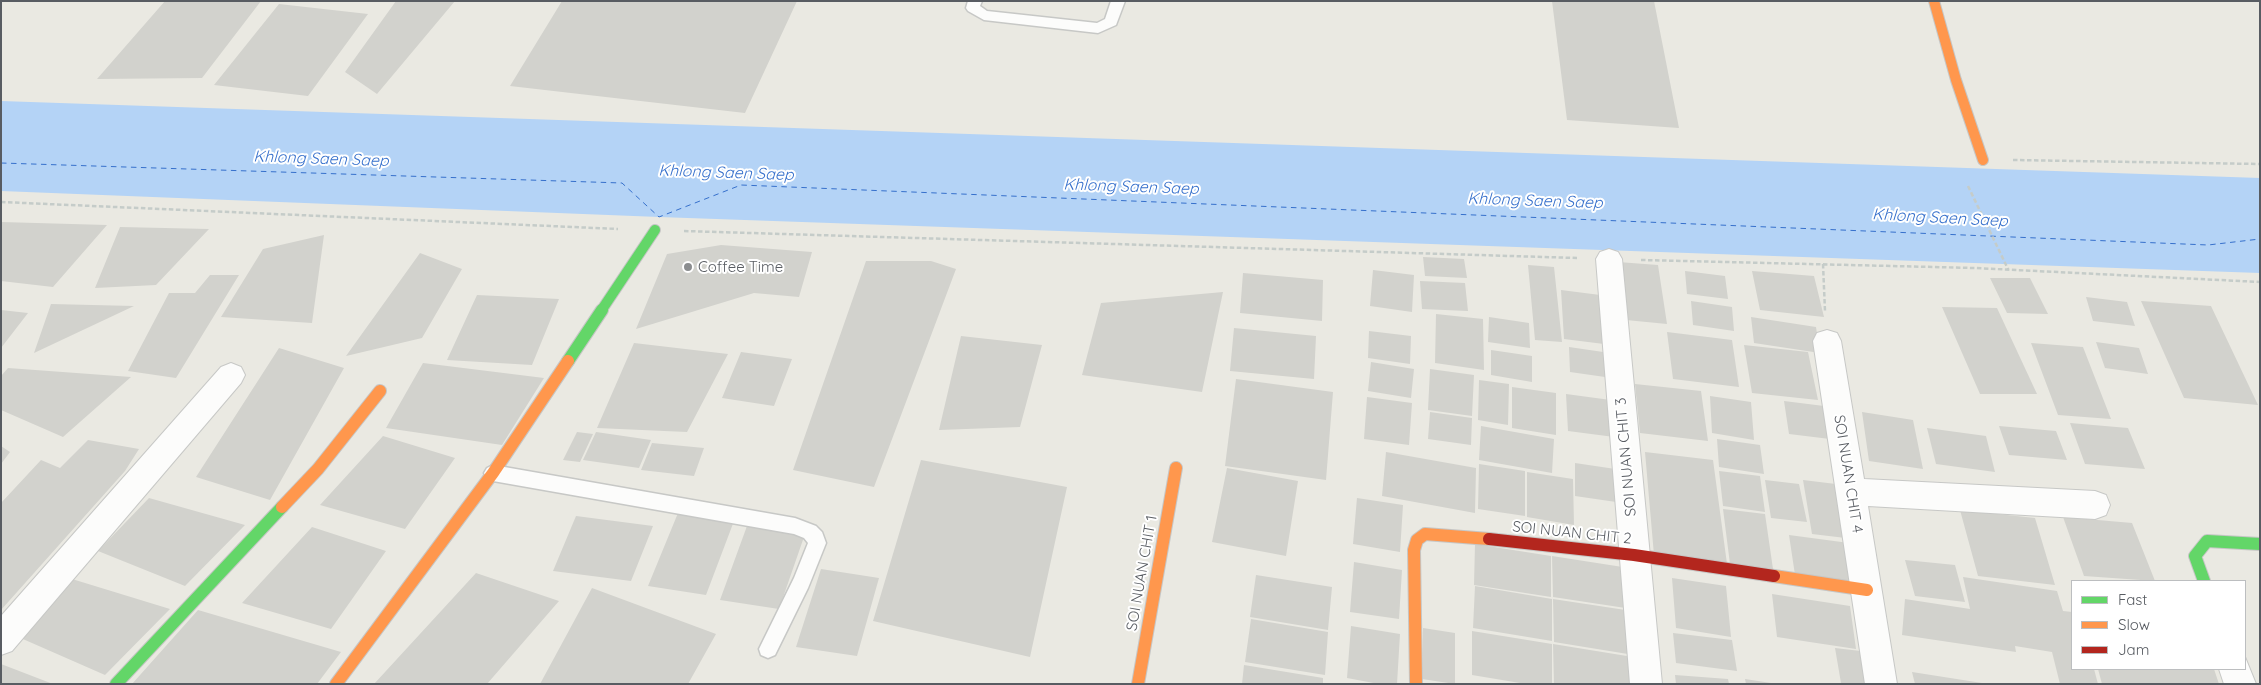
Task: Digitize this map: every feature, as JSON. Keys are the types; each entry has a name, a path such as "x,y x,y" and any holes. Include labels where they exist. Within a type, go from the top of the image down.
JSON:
{"street":[{"path":"1934,1 1956,80 1983,160"},
{"path":"336,684 493,473 655,230"},
{"name":"SOI NUAN CHIT 3","path":"1609,259 1646,684"},
{"name":"SOI NUAN CHIT 4","path":"1826,341 1882,684"},
{"path":"1,640 231,375"},
{"path":"116,684 318,469 380,391"},
{"name":"SOI NUAN CHIT 1","path":"1138,684 1176,468"},
{"path":"1851,492 2095,505"},
{"name":"SOI NUAN CHIT 2","path":"1416,684 1414,550 1417,540 1425,534 1506,540 1634,555 1867,590"},
{"path":"2204,580 2195,556 2207,541 2260,544"},
{"path":"2235,670 2240,684"}],"lane":[{"path":"975,1 973,8 984,15 1098,28 1111,22 1118,1"},
{"path":"493,473 795,526 810,532 816,538 817,544 802,582 768,649"}],"path":[{"path":"1983,160 2260,164"},
{"path":"1968,185 2008,270"},
{"path":"1,202 655,230 2042,271 2260,282"},
{"path":"1823,264 1826,341"}],"water":[{"name":"Khlong Saen Saep","path":"1,101 2260,178 2260,273 659,217 1,191"}],"building":[{"path":"165,1 261,1 202,78 97,79"},
{"path":"396,1 455,1 377,94 345,72"},
{"path":"562,1 797,1 745,113 510,86"},
{"path":"1552,1 1654,1 1679,128 1567,120"},
{"path":"279,4 368,14 308,96 214,85"},
{"path":"1,222 107,225 53,287 1,281"},
{"path":"120,227 209,229 156,285 95,288"},
{"path":"324,235 312,323 221,317 263,249"},
{"path":"721,245 812,252 799,297 754,293 636,329 667,254"},
{"path":"420,253 462,269 422,338 346,356"},
{"path":"1423,257 1464,259 1467,278 1425,276"},
{"path":"866,261 931,261 956,269 874,487 793,470"},
{"path":"1618,262 1658,265 1667,324 1626,320"},
{"path":"1528,265 1554,267 1562,342 1535,340"},
{"path":"1373,270 1414,275 1412,312 1370,306"},
{"path":"1685,271 1725,276 1728,299 1687,294"},
{"path":"1752,271 1814,276 1824,317 1760,310"},
{"path":"1243,273 1323,280 1322,321 1240,313"},
{"path":"210,275 239,275 176,378 128,371 169,293 195,293"},
{"path":"1990,278 2030,278 2048,314 2007,313"},
{"path":"1420,281 1465,283 1468,311 1422,309"},
{"path":"1561,290 1608,296 1612,345 1564,339"},
{"path":"1223,292 1202,392 1082,375 1101,303"},
{"path":"477,295 559,299 532,365 447,360"},
{"path":"2086,297 2127,302 2135,326 2093,321"},
{"path":"1691,301 1732,307 1734,331 1693,325"},
{"path":"2141,301 2211,306 2258,405 2184,398"},
{"path":"51,304 134,306 34,353"},
{"path":"1942,307 1997,308 2037,394 1980,394"},
{"path":"1,310 28,313 1,348"},
{"path":"1436,314 1483,319 1484,370 1435,363"},
{"path":"1489,317 1529,323 1530,348 1488,342"},
{"path":"1751,317 1816,327 1820,353 1754,343"},
{"path":"1234,328 1316,336 1314,379 1230,371"},
{"path":"1369,331 1411,336 1410,364 1368,358"},
{"path":"1667,332 1732,340 1739,387 1673,379"},
{"path":"961,336 1042,345 1020,427 939,430"},
{"path":"2096,342 2139,348 2148,374 2105,368"},
{"path":"634,343 728,354 687,432 597,428"},
{"path":"2031,343 2083,347 2111,419 2058,415"},
{"path":"1744,345 1808,352 1818,400 1752,393"},
{"path":"1569,347 1610,353 1612,378 1570,372"},
{"path":"279,348 344,368 270,500 196,477"},
{"path":"1491,350 1532,356 1532,382 1491,375"},
{"path":"741,352 792,359 774,406 722,398"},
{"path":"1371,362 1414,369 1411,398 1368,391"},
{"path":"423,363 544,378 502,445 386,428"},
{"path":"8,368 131,377 63,437 1,410 1,376"},
{"path":"1430,369 1474,375 1472,416 1428,410"},
{"path":"1236,379 1333,392 1326,480 1225,466"},
{"path":"1479,380 1509,384 1508,425 1478,420"},
{"path":"1635,384 1701,391 1708,441 1640,433"},
{"path":"1512,387 1556,393 1556,435 1512,428"},
{"path":"1566,394 1618,401 1622,438 1568,431"},
{"path":"1710,396 1751,402 1754,440 1712,433"},
{"path":"1367,397 1412,403 1409,445 1364,439"},
{"path":"1784,401 1824,406 1830,439 1789,434"},
{"path":"1430,412 1472,418 1471,445 1428,439"},
{"path":"1862,412 1913,420 1923,469 1869,461"},
{"path":"2070,423 2128,428 2145,469 2085,464"},
{"path":"1481,426 1554,439 1552,473 1479,460"},
{"path":"1999,426 2056,431 2067,460 2009,455"},
{"path":"1927,428 1986,436 1995,472 1936,464"},
{"path":"577,432 593,434 580,462 563,460"},
{"path":"596,432 651,440 639,468 583,460"},
{"path":"383,436 455,458 405,529 320,505"},
{"path":"1717,439 1760,445 1764,474 1719,467"},
{"path":"88,440 139,449 125,471 1,610 1,503 41,460 60,468"},
{"path":"652,443 704,448 694,476 641,470"},
{"path":"1,446 10,452 1,464"},
{"path":"1386,452 1476,468 1475,513 1382,496"},
{"path":"1645,452 1713,460 1727,564 1654,555"},
{"path":"921,460 1067,487 1030,657 873,621"},
{"path":"1575,463 1622,470 1623,503 1575,496"},
{"path":"1479,464 1525,471 1525,516 1478,509"},
{"path":"1227,468 1298,481 1286,556 1212,542"},
{"path":"1719,471 1760,476 1765,512 1723,506"},
{"path":"1527,472 1573,479 1574,525 1527,517"},
{"path":"1765,480 1799,484 1807,522 1771,518"},
{"path":"1803,480 1844,485 1854,539 1812,534"},
{"path":"149,498 245,525 185,586 98,551"},
{"path":"1357,498 1403,505 1400,552 1353,544"},
{"path":"1723,509 1765,514 1773,569 1730,564"},
{"path":"1960,510 2035,518 2055,585 1978,576"},
{"path":"678,513 734,521 706,595 648,586"},
{"path":"576,516 653,526 631,581 553,571"},
{"path":"2063,517 2132,523 2155,580 2084,576"},
{"path":"747,526 805,534 779,609 720,600"},
{"path":"312,527 386,551 331,629 242,603"},
{"path":"1789,535 1849,543 1857,583 1795,575"},
{"path":"1475,544 1551,556 1551,597 1474,585"},
{"path":"1552,556 1629,568 1632,609 1553,597"},
{"path":"1905,560 1955,565 1965,602 1915,596"},
{"path":"1354,562 1402,570 1399,619 1350,612"},
{"path":"821,569 879,578 857,656 796,647"},
{"path":"476,573 559,601 487,684 374,684"},
{"path":"1256,575 1332,587 1328,630 1250,617"},
{"path":"1963,577 2057,591 2063,611 2071,612 2071,670 2094,670 2098,684 2060,684 2052,652 2015,646 2016,652 1902,635 1905,599 1970,609"},
{"path":"1672,578 1726,586 1731,637 1676,628"},
{"path":"72,579 170,609 105,675 16,636"},
{"path":"1475,586 1552,599 1552,641 1473,628"},
{"path":"592,588 716,634 688,684 540,684"},
{"path":"1772,594 1850,606 1856,649 1777,637"},
{"path":"1553,599 1632,611 1634,655 1554,642"},
{"path":"198,610 341,652 317,684 132,684"},
{"path":"1251,619 1328,632 1325,675 1245,662"},
{"path":"1351,626 1400,634 1397,684 1379,684 1347,678"},
{"path":"1423,628 1455,633 1455,684 1422,679"},
{"path":"1472,631 1552,644 1552,684 1526,684 1472,675"},
{"path":"1673,633 1732,640 1737,671 1676,663"},
{"path":"1553,644 1633,657 1635,684 1554,684"},
{"path":"1835,648 1869,652 1875,684 1841,683"},
{"path":"1,664 53,684 1,684"},
{"path":"1244,665 1323,678 1323,684 1242,684"},
{"path":"2098,670 2214,670 2219,684 2102,684"},
{"path":"1912,672 1982,683 1982,684 1915,684"},
{"path":"1675,675 1728,679 1729,684 1676,684"},
{"path":"1745,679 1771,683 1771,684 1746,684"}],"ferry route":[{"path":"1,163 622,183 659,217 741,185 2208,245 2260,239"}],"traffic: fast":[{"path":"568,361 655,230"},
{"path":"116,684 282,507"},
{"path":"2204,580 2195,556 2207,541 2260,544"}],"traffic: slow":[{"path":"1934,1 1956,80 1983,160"},
{"path":"336,684 493,473 568,361"},
{"path":"282,507 318,469 380,391"},
{"path":"1138,684 1176,468"},
{"path":"1416,684 1414,550 1417,540 1425,534 1489,539"},
{"path":"1774,576 1867,590"}],"traffic: jam":[{"path":"1489,539 1634,555 1774,576"}],"place":[{"name":"Coffee Time","path":"688,267"}]}
